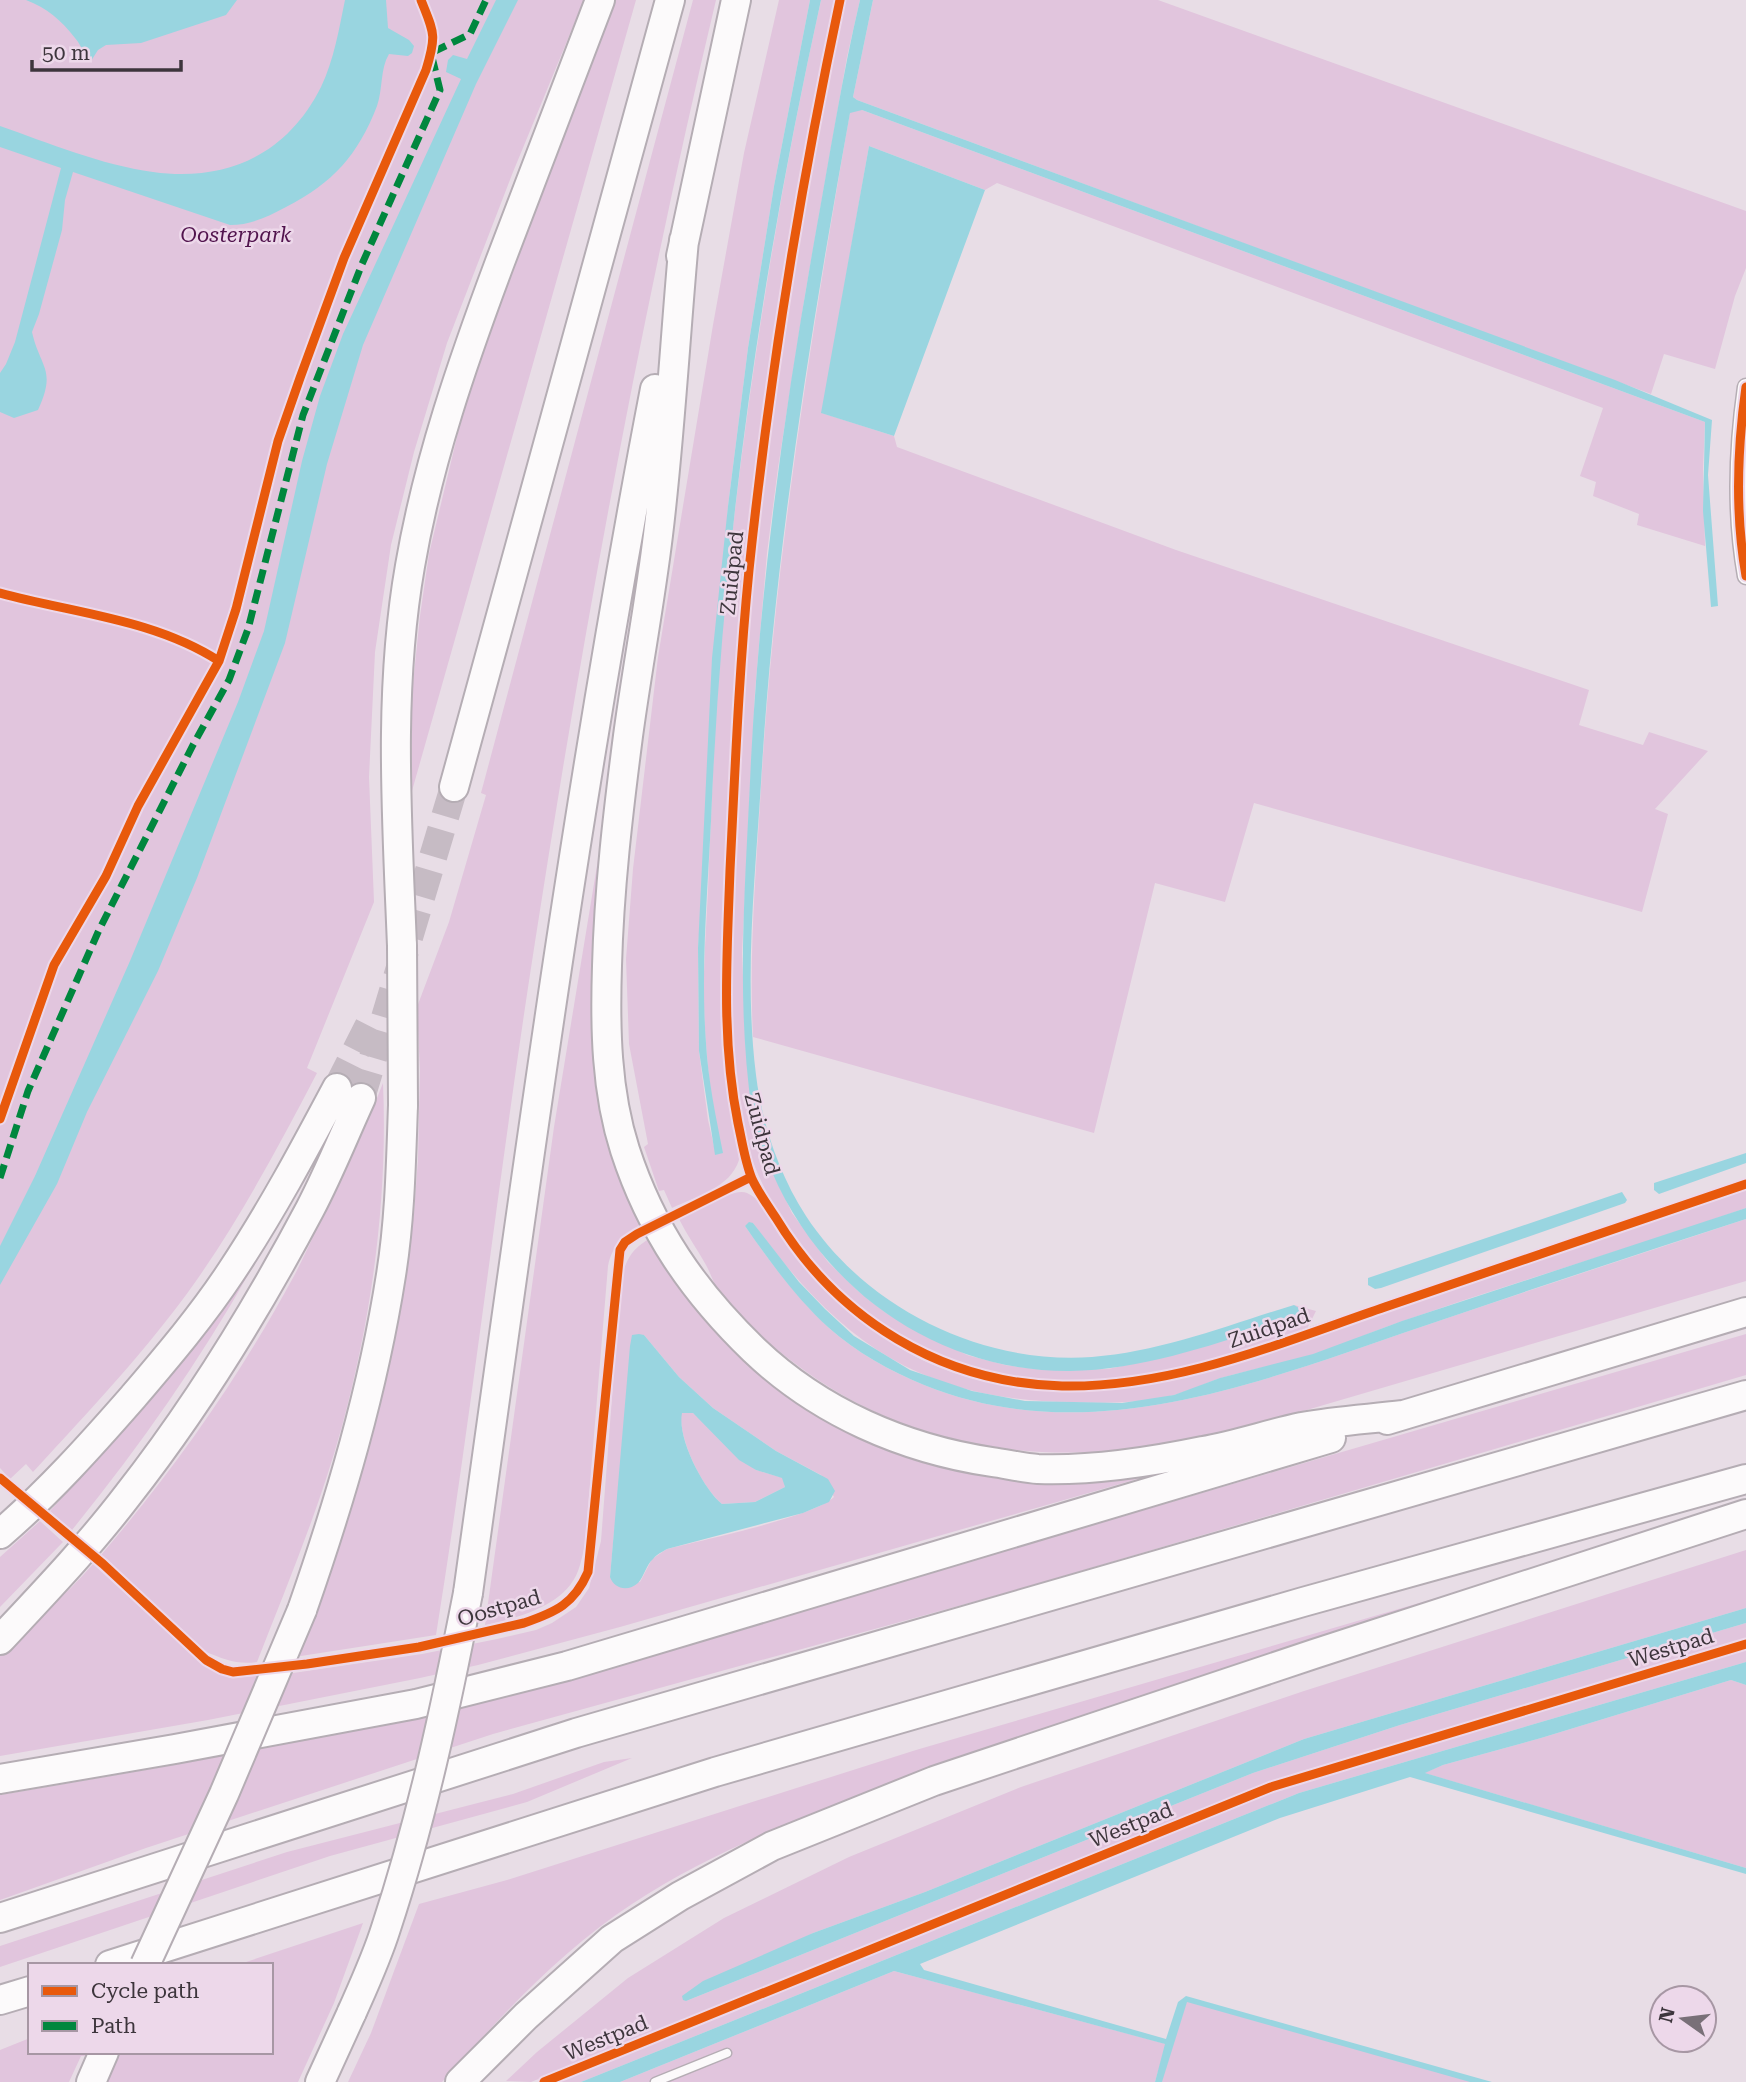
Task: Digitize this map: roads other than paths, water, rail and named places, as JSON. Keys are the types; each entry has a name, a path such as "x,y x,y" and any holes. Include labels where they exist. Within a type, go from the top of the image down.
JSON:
{"highway":[{"path":"146,1963 224,1794 302,1610 333,1522 369,1390 392,1274 400,1186 403,1105 402,946 395,774 399,649 410,566 427,483 459,371 600,0"},
{"path":"454,787 670,0"},
{"path":"320,2082 385,1932 409,1857 439,1740 468,1593 541,1065 612,619 684,240 736,0"},
{"path":"684,240 658,535 628,734 612,867 605,1019 612,1088 624,1146 646,1205 690,1280 718,1315 767,1363 801,1389 844,1416 910,1444 972,1459 1036,1469 1102,1467 1204,1451 1304,1427 1403,1415"},
{"path":"0,1640 102,1527 175,1431 251,1313 311,1207 349,1093 289,1179 230,1273 166,1358 95,1440 50,1488 7,1528"},
{"path":"0,1779 416,1704 567,1666 1746,1311"},
{"path":"0,1918 589,1730 1746,1395"},
{"path":"116,1963 715,1772 1303,1602 1746,1479"},
{"path":"460,2082 526,2016 612,1939 680,1896 772,1846 934,1781 1746,1514"},
{"path":"0,2000 28,1992"},
{"path":"91,2082 103,2054"}],"street":[{"path":"1746,387 1741,423 1738,501 1746,576"}],"lane":[{"name":"Zuidpad","path":"1303,1335 1746,1184"},
{"path":"655,2082 727,2053"}],"water":[{"path":"26,0 237,0 226,15 141,43 106,45 98,50 91,61 59,20"},
{"path":"345,0 386,0 388,28 414,46 408,56 389,54 384,66 377,106 370,123 342,166 303,198 265,217 238,225 230,225 73,172 65,200 62,230 32,332 47,377 44,396 38,410 14,418 0,412 0,373 15,342 61,168 0,147 0,126 75,153 153,172 205,172 252,159 291,130 307,111 329,66"},
{"path":"496,0 518,0 476,84 363,345 327,464 285,643 197,878 158,971 87,1112 57,1184 0,1285 0,1246 35,1176 130,961 238,702 264,631 302,461 320,396 343,334 461,79 446,72 448,60 453,55 467,59"},
{"path":"810,0 821,0 764,297 736,497 726,597 704,951 707,1057 723,1153 715,1155 699,1051 698,948 712,658 748,348 774,186"},
{"path":"860,0 873,0 853,97 857,100 1615,380 1712,420 1708,475 1718,606 1711,607 1703,511 1705,422 862,110 850,113 795,446 767,699 751,966 753,1039 763,1112 773,1148 796,1200 831,1249 861,1278 894,1304 969,1340 1009,1351 1051,1357 1092,1357 1169,1344 1294,1305 1299,1308 1301,1314 1298,1318 1157,1360 1070,1371 1022,1368 975,1357 932,1340 891,1316 854,1288 822,1253 794,1215 772,1172 753,1120 744,1024 743,936 755,693 767,561 794,362 836,115"},
{"path":"869,146 985,190 894,436 821,413"},
{"path":"1746,1153 1746,1163 1659,1194 1654,1190 1654,1183"},
{"path":"1622,1192 1627,1200 1625,1203 1381,1288 1375,1289 1368,1285 1368,1278"},
{"path":"1746,1208 1746,1219 1238,1387 1175,1401 1112,1410 1049,1412 986,1404 924,1385 874,1360 839,1337 817,1317 784,1280 745,1226 749,1222 753,1223 799,1282 854,1336 910,1370 972,1391 1025,1401 1122,1403 1174,1395 1220,1378 1313,1354 1402,1321"},
{"path":"632,1335 644,1335 679,1377 713,1408 776,1451 828,1479 835,1491 829,1502 803,1513 667,1549 658,1554 634,1586 618,1587 610,1577","holes":["682,1413 693,1413 739,1460 756,1470 782,1478 785,1487 755,1502 722,1504 707,1487 687,1449 683,1436"]},
{"path":"1746,1608 1746,1623 1400,1725 1253,1773 683,2000 682,1996 703,1981 813,1933 925,1892 1304,1739"},
{"path":"1746,1662 1746,1685 1731,1680 1443,1765 1425,1773 1746,1868 1746,1874 1410,1777 1280,1818 920,1964 924,1970 1166,2039 1178,2002 1186,1996 1492,2082 1470,2082 1187,2002 1162,2082 1155,2082 1165,2044 894,1971 620,2082 581,2082 1299,1793"}],"tunnel":[{"path":"361,1098 454,787"},
{"path":"337,1088 370,1023"}],"park label":[{"name":"Oosterpark","path":"236,235"}]}
